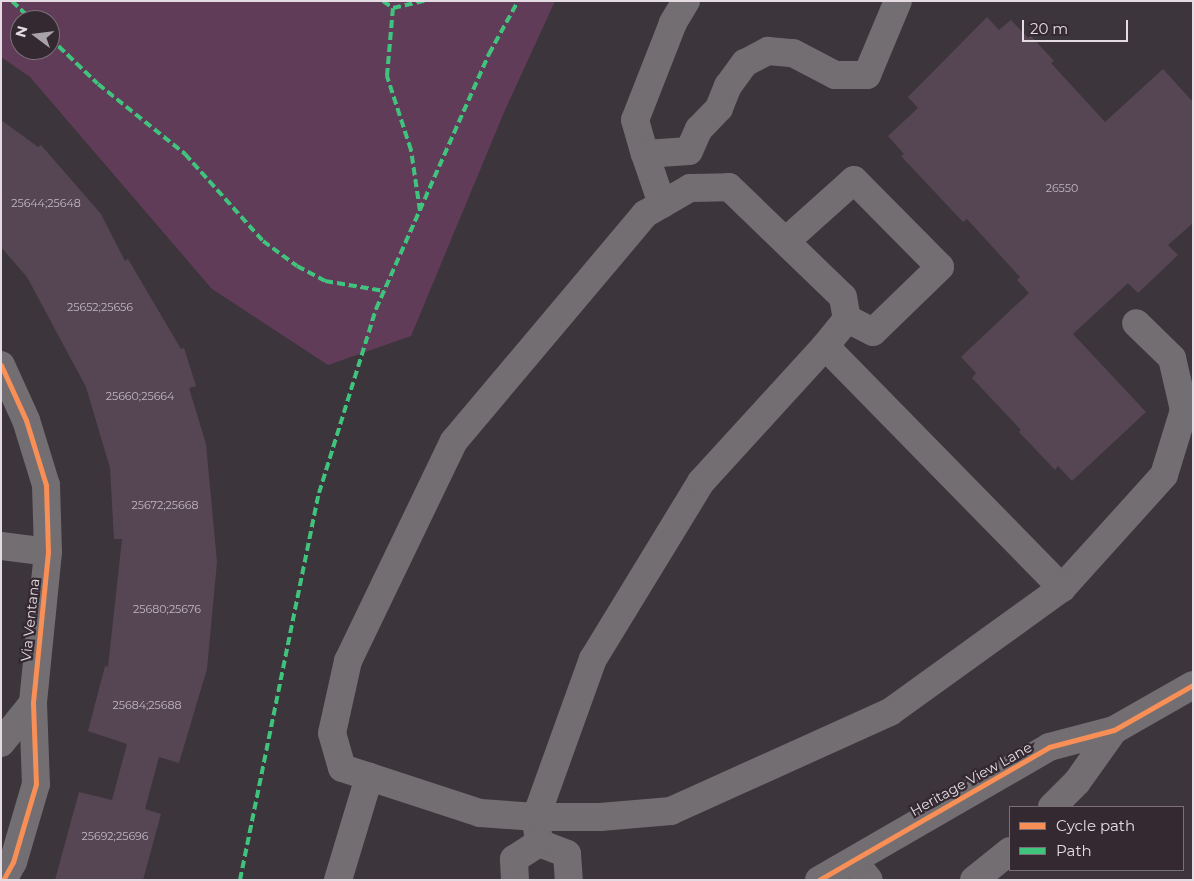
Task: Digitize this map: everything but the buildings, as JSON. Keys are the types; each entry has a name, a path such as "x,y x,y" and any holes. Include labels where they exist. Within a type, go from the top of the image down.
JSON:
{"street":[{"path":"662,204 635,120 673,23 686,1"},
{"path":"645,154 689,152 699,129 719,108 728,86 745,63 768,51 793,53 835,75 867,75 898,1"},
{"path":"786,240 854,180 940,267 873,332 846,319"},
{"path":"514,880 514,858 537,830 594,659 701,482 825,346 846,319 843,297 729,187 690,188 645,214 454,441 348,661 332,733 342,768 537,830 567,854 569,880"},
{"path":"537,830 600,817 671,811 890,712 1062,588 1146,499 1164,475 1184,410 1172,358 1136,322"},
{"path":"825,346 1062,588"},
{"name":"Via Ventana","path":"1,365 26,420 46,484 48,552 33,703 36,784 13,862 3,880"},
{"path":"1,546 48,552"},
{"name":"Heritage View Lane","path":"819,880 862,870 1049,747 1114,730 1193,685"},
{"path":"1,743 33,703"},
{"name":"Heritage View Lane","path":"1053,806 1077,782 1114,730"},
{"path":"338,880 369,776"},
{"path":"974,880 1009,852"}],"shaded area":[{"path":"1,1 555,1 505,110 411,336 328,365 212,289 30,77 1,57"}],"marked path":[{"path":"12,1 21,10"},
{"path":"383,1 393,8"},
{"path":"420,211 411,150 387,76 393,8 424,1"},
{"path":"240,880 319,493 376,309 489,54 518,1"},
{"path":"60,48 98,84 185,154 263,241 297,266 325,281 384,291"}],"cycle path":[{"path":"1,365 26,420 46,485 48,552 33,703 36,784 13,862 3,880"},
{"path":"819,880 1049,747 1114,730 1193,685"}]}
